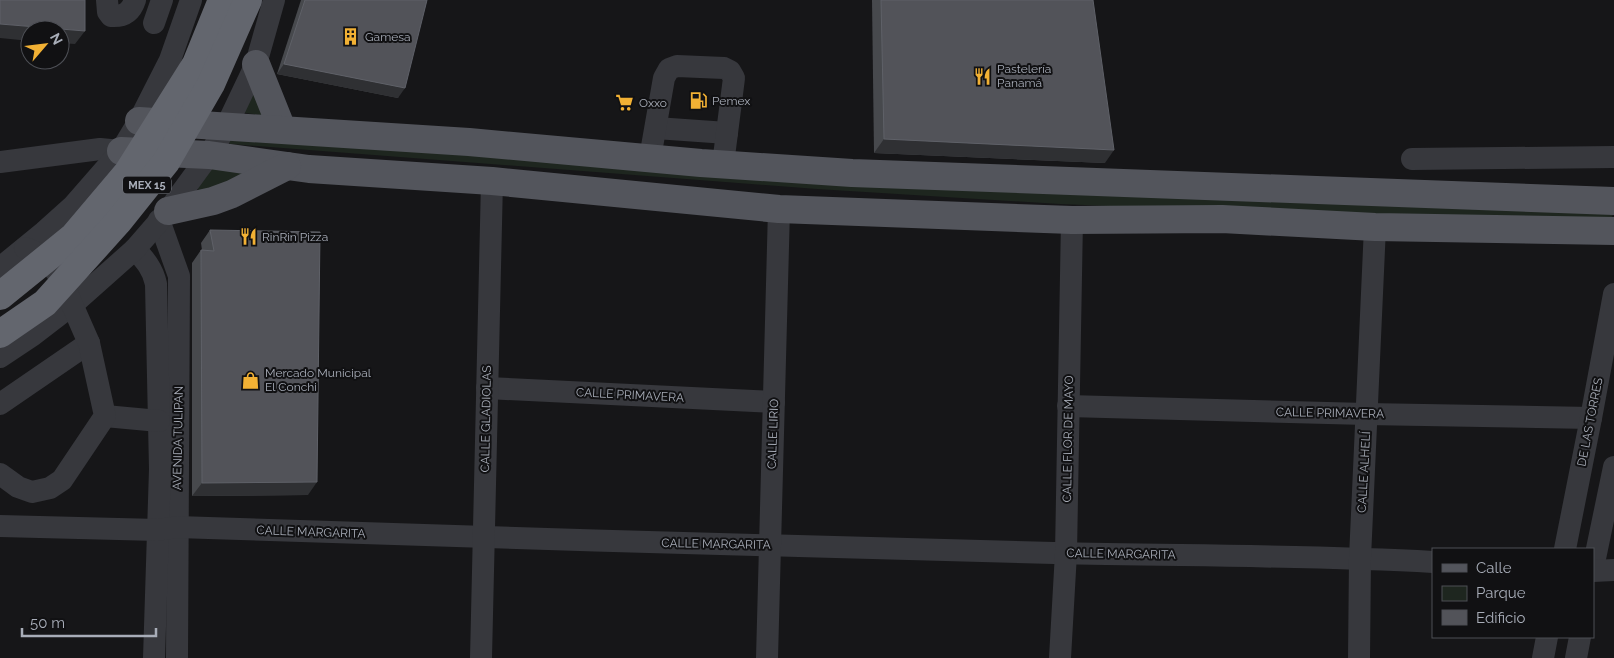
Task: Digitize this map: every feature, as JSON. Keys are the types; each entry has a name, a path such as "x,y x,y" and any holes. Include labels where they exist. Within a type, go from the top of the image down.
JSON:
{"highway":[{"name":"MEX 15","path":"0,296 72,237 128,172 196,64 222,0"},
{"name":"MEX 15","path":"2,347 45,303 118,222 166,162 211,84 248,0"}],"main road":[{"path":"256,64 282,129"},
{"path":"139,122 282,129 469,142 852,173 1614,201"},
{"path":"110,150 209,155 315,170 492,180 779,209 1072,220 1222,220 1375,227 1614,231"},
{"path":"163,216 232,194 287,166"}],"street":[{"path":"107,0 108,12 111,16 119,16 127,14 136,0"},
{"path":"154,23 162,0"},
{"name":"MEX 15","path":"0,268 73,206 110,150 139,122 170,60 192,0"},
{"name":"MEX 15","path":"2,347 72,305 134,249 163,216 209,155 226,126 256,64 274,0"},
{"path":"650,158 664,78 669,69 677,66 724,68 730,71 734,78 723,164"},
{"path":"656,128 727,133"},
{"path":"0,162 110,150"},
{"path":"1412,159 1614,157"},
{"name":"CALLE GLADIOLAS","path":"480,658 492,180"},
{"name":"CALLE LIRIO","path":"767,658 779,209"},
{"name":"AVENIDA TULIPAN","path":"163,216 179,276 165,415"},
{"name":"CALLE FLOR DE MAYO","path":"1060,658 1066,553 1072,220"},
{"name":"CALLE ALHELÍ","path":"1359,658 1360,558 1375,227"},
{"path":"0,474 18,487 32,492 50,488 62,480 105,416 89,343 56,270 37,253 25,248"},
{"name":"AVENIDA TULIPAN","path":"134,249 154,273 156,284 165,415 167,528 178,658"},
{"name":"DE LAS TORRES","path":"1565,548 1592,418 1614,294"},
{"path":"0,404 89,343"},
{"name":"CALLE PRIMAVERA","path":"487,388 774,402"},
{"name":"CALLE PRIMAVERA","path":"1068,406 1592,418"},
{"path":"105,416 165,415"},
{"path":"1594,565 1614,467"},
{"name":"CALLE MARGARITA","path":"0,526 167,528 1066,553 1360,558 1432,562"},
{"name":"AVENIDA TULIPAN","path":"154,658 167,528"},
{"path":"1594,570 1614,570"},
{"path":"1543,658 1547,638"},
{"path":"1576,658 1580,638"}],"green space":[{"path":"251,80 272,117 239,112"},
{"path":"232,133 814,181 967,191 1058,191 1614,213 1610,220 1230,211 1060,204 817,189 230,144 227,138"},
{"path":"236,159 246,176 201,191 196,188 199,172"}],"building":[{"path":"0,0 85,0 85,31 70,30 70,20 20,20 20,26 0,24"},
{"name":"Gamesa","path":"305,0 427,0 405,88 284,64"},
{"name":"Pastelería Panamá","path":"881,0 1093,0 1114,150 884,139"},
{"name":"Mercado Municipal El Conchi","path":"210,230 320,232 317,482 202,483 201,250 214,251"}],"place":[{"name":"Gamesa","path":"351,37"},
{"name":"Pastelería Panamá","path":"983,76"},
{"name":"Pemex","path":"698,101"},
{"name":"Oxxo","path":"625,103"},
{"name":"RinRin Pizza","path":"248,237"},
{"name":"Mercado Municipal El Conchi","path":"251,380"}]}
